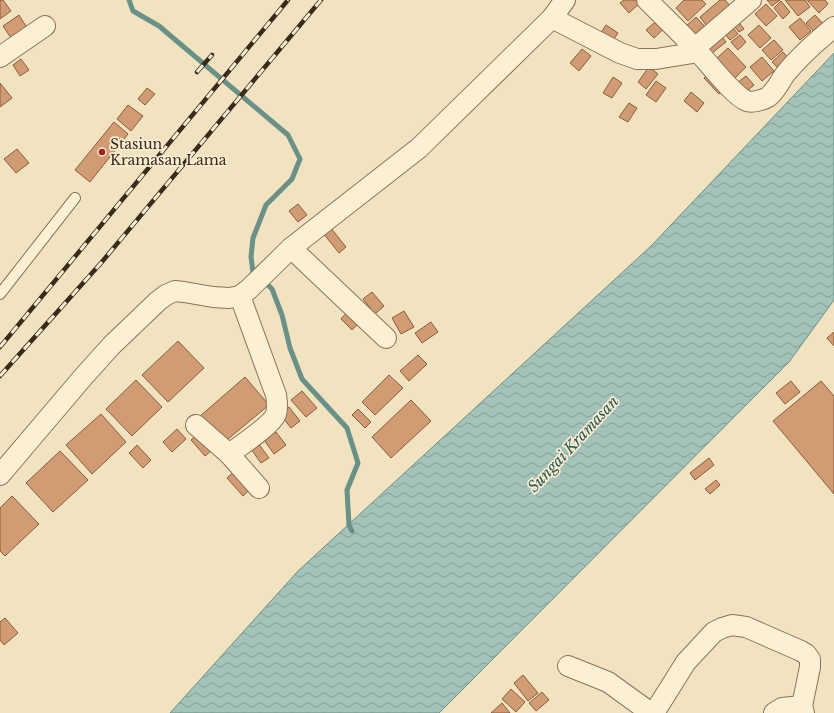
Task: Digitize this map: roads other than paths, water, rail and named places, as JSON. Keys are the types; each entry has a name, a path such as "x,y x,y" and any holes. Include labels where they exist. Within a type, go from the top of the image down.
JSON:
{"street":[{"path":"0,475 112,345 158,301 175,291 230,298 246,291 291,248 419,148 552,18 565,0"},
{"path":"647,0 697,50 736,94 747,101 754,102 766,98 771,94 785,74 814,44 834,27"},
{"path":"552,18 620,53 637,59 656,59 697,50 751,0"},
{"path":"0,57 45,26"},
{"path":"291,248 386,338"},
{"path":"229,454 270,423 276,414 278,404 246,291"},
{"path":"196,425 229,454 259,488"},
{"path":"568,666 608,682 653,713 686,662 714,632 732,625 746,627 801,651 810,659 803,710 782,708 774,713"}],"lane":[{"path":"0,294 75,198"}],"water":[{"name":"Sungai Kramasan","path":"834,53 834,300 789,362 439,713 170,713 298,571 651,246"}],"waterway":[{"path":"129,0 133,11 159,26 288,135 300,159 292,179 266,205 253,238 251,257 253,272 256,275"},
{"path":"264,281 272,289 282,315 290,348 302,379 347,428 358,463 347,490 349,525 352,531"}],"railway":[{"path":"0,347 288,0"},
{"path":"0,376 101,263 321,0"},
{"path":"197,72 212,55"}],"place":[{"name":"Stasiun Kramasan Lama","path":"102,152"}]}
